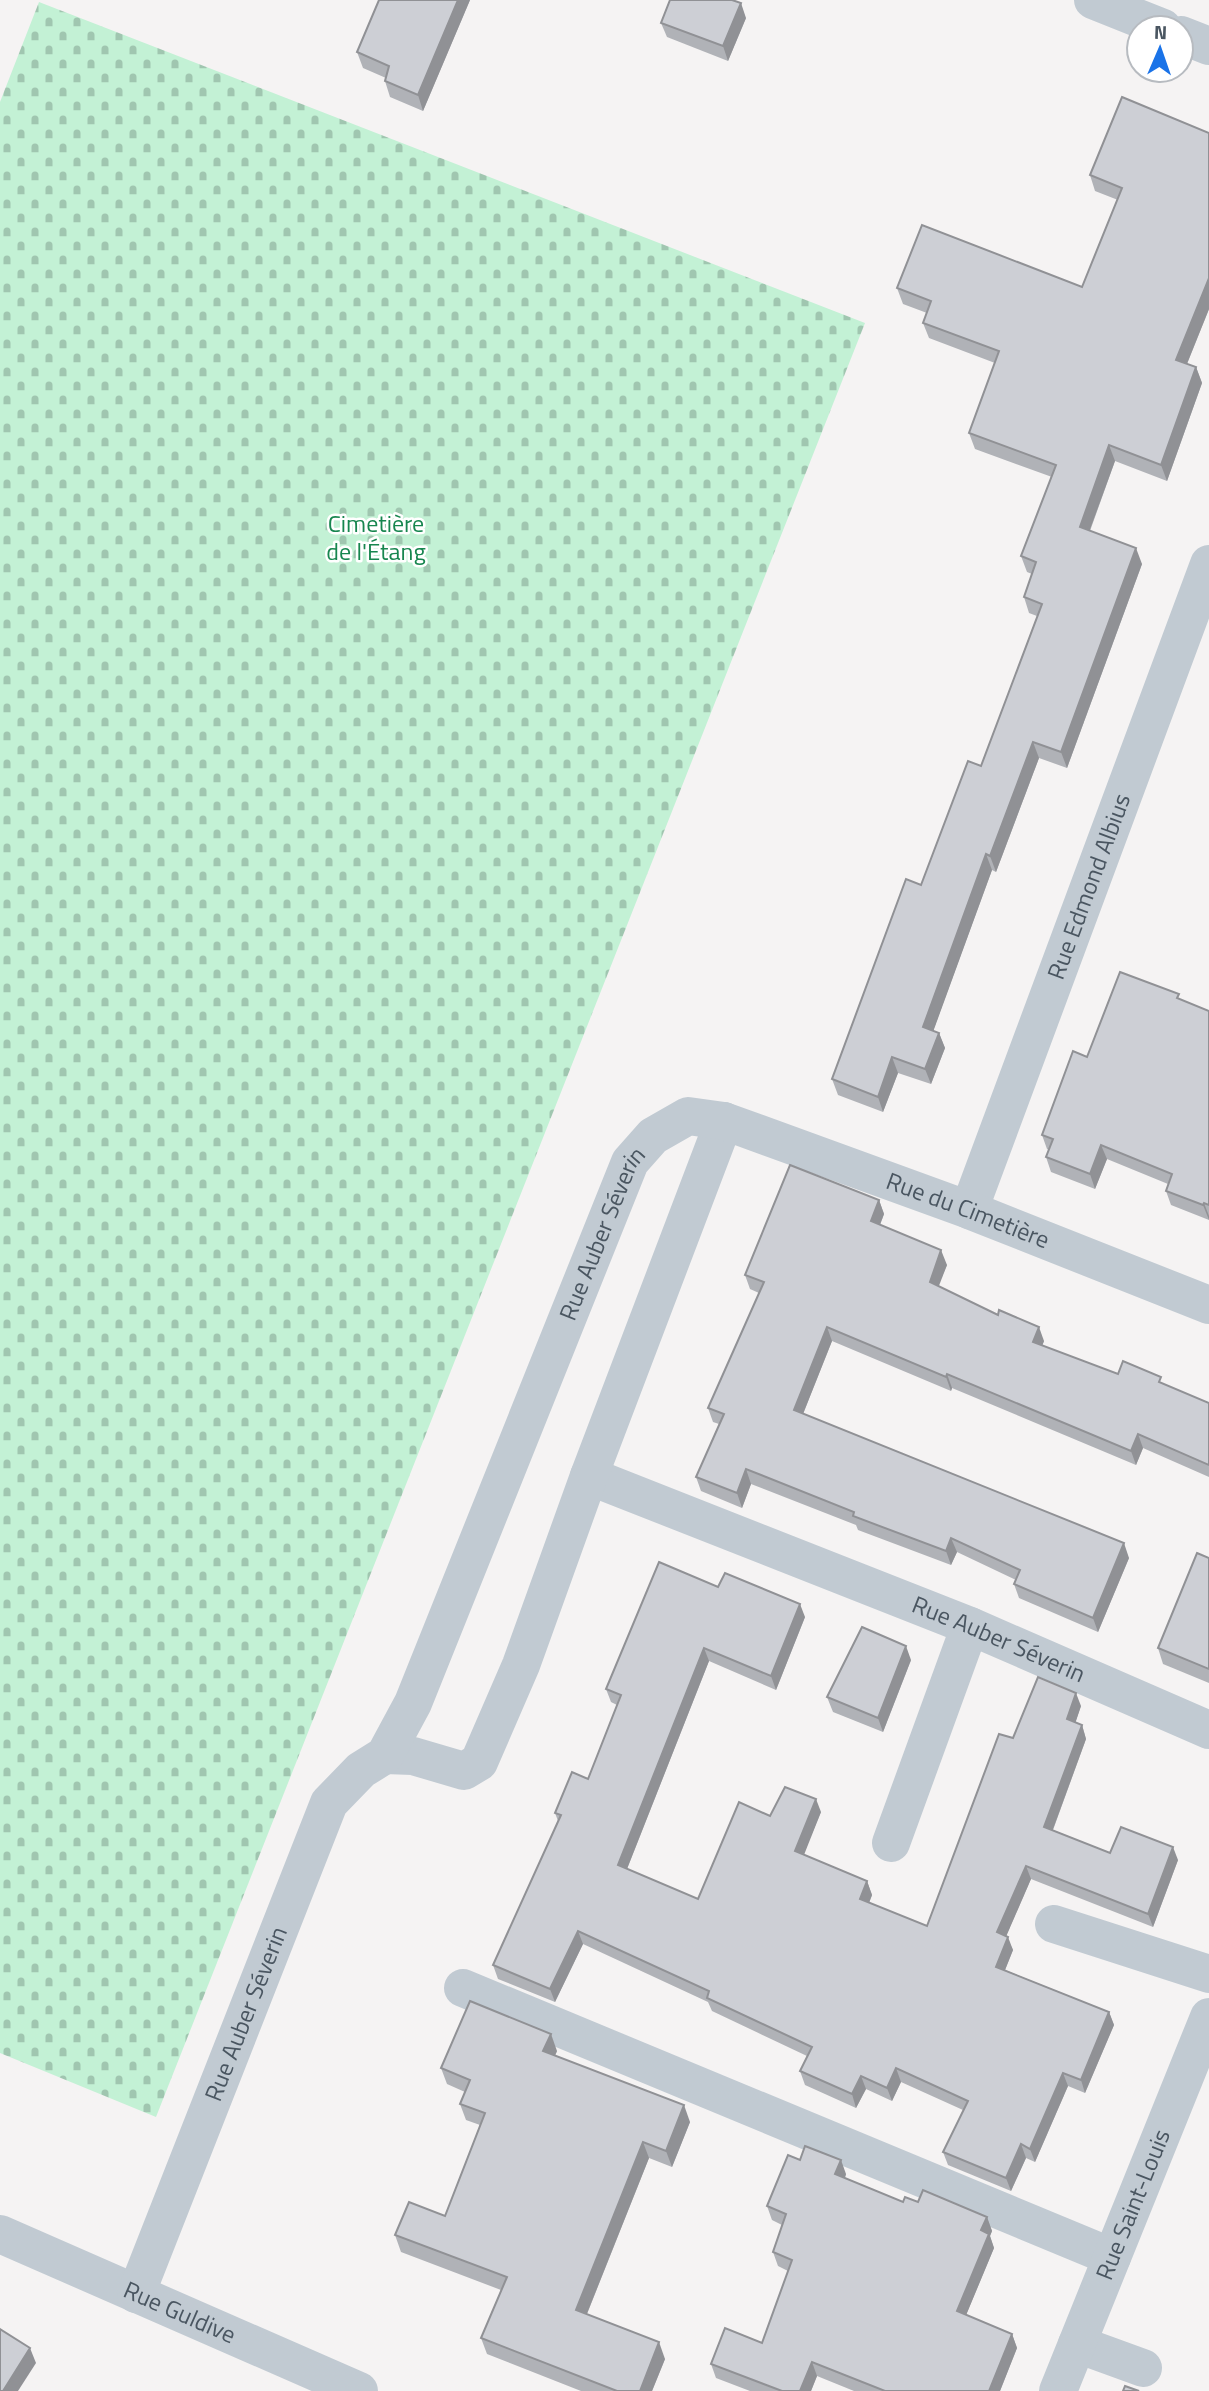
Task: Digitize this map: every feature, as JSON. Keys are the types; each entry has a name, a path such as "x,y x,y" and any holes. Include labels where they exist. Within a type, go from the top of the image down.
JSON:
{"street":[{"path":"1093,0 1128,14"},
{"name":"Rue Edmond Albius","path":"969,1210 1209,564"},
{"name":"Rue Auber Séverin","path":"136,2294 329,1803 361,1770 385,1755 414,1703 630,1162 653,1136 688,1116 724,1121"},
{"path":"385,1755 413,1756 464,1771 479,1762 520,1665 724,1121"},
{"name":"Rue du Cimetière","path":"724,1121 969,1210 1209,1305"},
{"name":"Rue Auber Séverin","path":"589,1476 970,1626 1209,1730"},
{"path":"891,1843 970,1626"},
{"path":"1054,1924 1209,1974"},
{"path":"463,1987 1112,2257"},
{"name":"Rue Saint-Louis","path":"1058,2391 1209,2017"},
{"name":"Rue Guldive","path":"0,2234 359,2391"},
{"path":"1077,2344 1143,2368"}],"green space":[{"name":"Cimetière de l'Étang","path":"39,2 865,323 156,2117 0,2053 0,102"}],"building":[{"path":"379,0 458,0 418,95 385,81 389,66 357,52"},
{"path":"670,0 732,0 741,3 723,46 661,23"},
{"path":"1122,97 1209,133 1209,278 1176,360 1196,367 1161,465 1109,445 1080,527 1136,548 1061,752 1033,742 990,856 986,854 923,1027 939,1033 925,1069 892,1057 878,1097 832,1079 906,879 921,885 968,761 981,766 1042,604 1024,597 1036,562 1021,556 1056,465 969,433 999,351 923,323 931,301 897,288 922,225 1082,287 1122,188 1090,175"},
{"path":"1120,972 1179,994 1177,998 1209,1011 1209,1205 1166,1191 1172,1174 1101,1145 1090,1174 1046,1157 1053,1139 1042,1135 1073,1051 1087,1057"},
{"path":"790,1165 879,1200 871,1221 941,1250 930,1282 998,1315 999,1310 1039,1327 1033,1342 1118,1374 1123,1361 1161,1377 1159,1382 1209,1403 1209,1465 1138,1434 1131,1451 827,1327 794,1410 1124,1543 1093,1618 1014,1584 1020,1570 951,1538 946,1551 853,1516 854,1512 746,1469 737,1493 696,1477 724,1414 708,1408 764,1282 745,1275"},
{"path":"1197,1553 1209,1558 1209,1669 1158,1648"},
{"path":"659,1562 718,1587 725,1573 800,1604 771,1676 704,1648 618,1865 698,1899 739,1802 770,1816 785,1787 816,1799 795,1851 867,1881 860,1899 927,1926 999,1734 1013,1738 1038,1677 1076,1693 1067,1719 1082,1725 1044,1827 1110,1853 1121,1827 1173,1847 1148,1914 1026,1866 997,1932 1008,1937 996,1967 1109,2012 1081,2080 1063,2073 1030,2149 1021,2144 1006,2178 943,2152 968,2101 896,2068 887,2088 861,2076 852,2094 800,2071 812,2047 707,1998 709,1991 578,1931 550,1989 493,1965 561,1815 555,1813 572,1772 588,1779 621,1695 606,1689"},
{"path":"862,1627 906,1646 878,1718 827,1697"},
{"path":"470,2001 551,2034 543,2051 684,2105 666,2151 643,2142 576,2310 659,2342 640,2391 617,2391 481,2338 507,2277 395,2235 409,2202 445,2216 485,2113 460,2104 470,2080 441,2068"},
{"path":"805,2146 841,2160 835,2174 903,2202 905,2197 918,2202 923,2190 987,2217 981,2230 989,2234 957,2311 1012,2334 989,2391 885,2391 812,2362 800,2391 782,2391 711,2364 725,2328 762,2343 792,2260 773,2252 786,2214 767,2206 788,2155 800,2160"},
{"path":"0,2329 30,2348 3,2391 0,2391"},
{"path":"1125,2386 1139,2391 1123,2391"}]}
